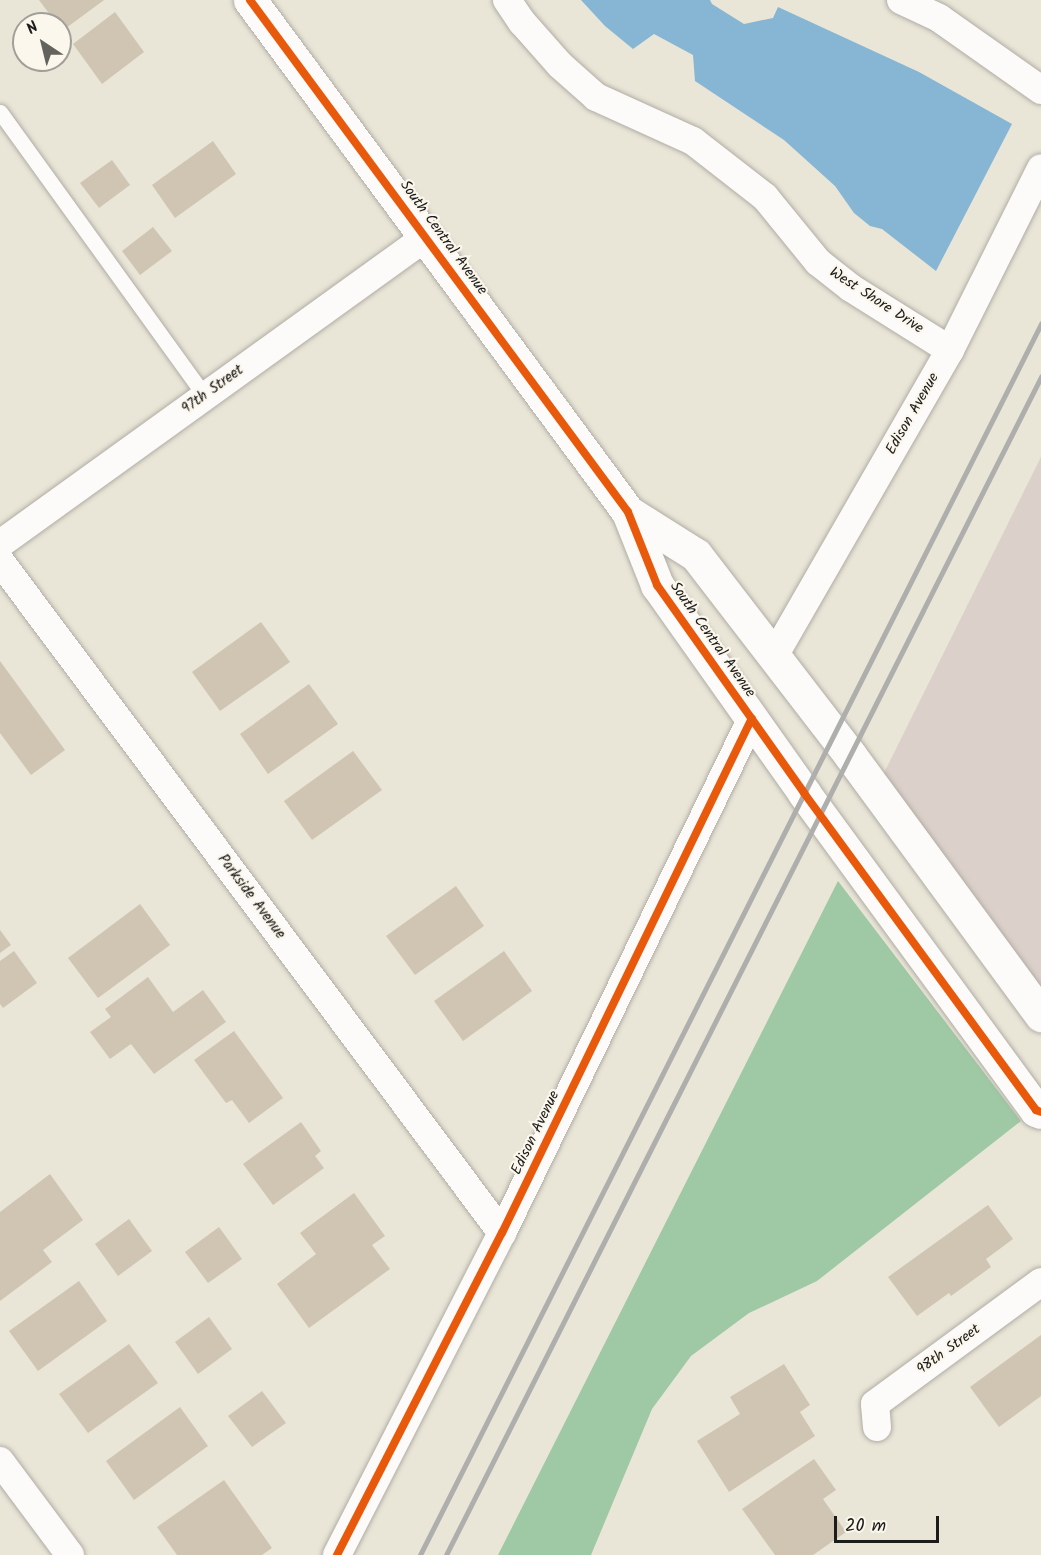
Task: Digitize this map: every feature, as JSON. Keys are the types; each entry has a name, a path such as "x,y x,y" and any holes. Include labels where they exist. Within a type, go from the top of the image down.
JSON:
{"street":[{"name":"South Central Avenue","path":"250,0 628,512 657,585 1036,1110 1041,1112"},
{"name":"West Shore Drive","path":"507,0 522,22 560,65 596,97 693,141 765,197 818,262 851,288 950,350"},
{"path":"901,0 949,24 1041,90"},
{"name":"Edison Avenue","path":"774,656 950,350 1041,168"},
{"name":"97th Street","path":"0,544 426,237"},
{"name":"South Central Avenue","path":"628,512 696,555 774,656 1041,1015"},
{"name":"Parkside Avenue","path":"0,561 502,1233"},
{"name":"Edison Avenue","path":"337,1555 502,1233 752,718"},
{"name":"98th Street","path":"877,1427 875,1404 1041,1282"},
{"path":"0,1461 70,1555"}],"lane":[{"path":"0,112 205,396"}],"shaded area":[{"path":"1041,457 1041,986 884,773"}],"green space":[{"path":"838,881 1021,1121 817,1281 749,1313 691,1356 652,1409 591,1555 498,1555"}],"water":[{"path":"581,0 710,0 712,4 744,24 773,18 778,7 919,72 1012,124 936,271 882,229 870,226 854,213 835,186 784,140 695,81 693,55 654,34 633,49 605,26"}],"building":[{"path":"39,0 104,0 72,24 72,12 48,12"},
{"path":"115,12 144,52 102,84 73,44"},
{"path":"213,141 236,174 175,218 152,185"},
{"path":"112,160 130,185 99,208 80,183"},
{"path":"153,227 172,251 140,275 122,251"},
{"path":"261,622 290,662 220,711 192,672"},
{"path":"0,661 65,750 31,775 0,733"},
{"path":"309,684 338,724 268,774 240,734"},
{"path":"353,751 382,790 312,840 284,801"},
{"path":"456,886 484,926 415,975 386,936"},
{"path":"140,904 170,945 98,998 68,958"},
{"path":"0,930 11,945 0,953"},
{"path":"14,951 37,983 3,1008 0,1004 0,961"},
{"path":"504,951 532,991 463,1041 434,1001"},
{"path":"148,977 173,1012 203,990 226,1022 154,1074 131,1044 110,1059 90,1032 111,1017 105,1009"},
{"path":"234,1031 283,1098 249,1123 232,1100 226,1103 194,1060"},
{"path":"301,1122 321,1151 315,1156 324,1168 273,1205 243,1164"},
{"path":"50,1174 83,1220 43,1250 52,1262 0,1301 0,1212"},
{"path":"354,1193 385,1236 372,1245 390,1269 309,1328 277,1284 316,1254 300,1233"},
{"path":"988,1205 1013,1239 986,1259 991,1267 951,1296 949,1293 917,1316 888,1277"},
{"path":"129,1219 152,1251 118,1276 95,1244"},
{"path":"219,1227 242,1259 208,1283 185,1252"},
{"path":"79,1281 107,1321 38,1371 9,1331"},
{"path":"209,1317 232,1349 198,1374 175,1342"},
{"path":"1041,1335 1041,1396 999,1427 970,1387"},
{"path":"129,1344 158,1383 88,1433 59,1394"},
{"path":"784,1364 810,1405 800,1412 815,1436 729,1492 697,1441 740,1414 730,1397"},
{"path":"262,1391 286,1423 252,1447 228,1416"},
{"path":"180,1407 208,1446 134,1500 106,1461"},
{"path":"814,1459 836,1490 823,1499 846,1532 813,1555 775,1555 742,1509"},
{"path":"224,1480 272,1548 262,1555 177,1555 157,1527"}],"railway":[{"path":"420,1555 1041,324"},
{"path":"446,1555 1041,377"}],"cycle path":[{"path":"250,0 628,512 657,585 804,793 1036,1110 1041,1112"},
{"path":"337,1555 502,1233 752,718"}]}
